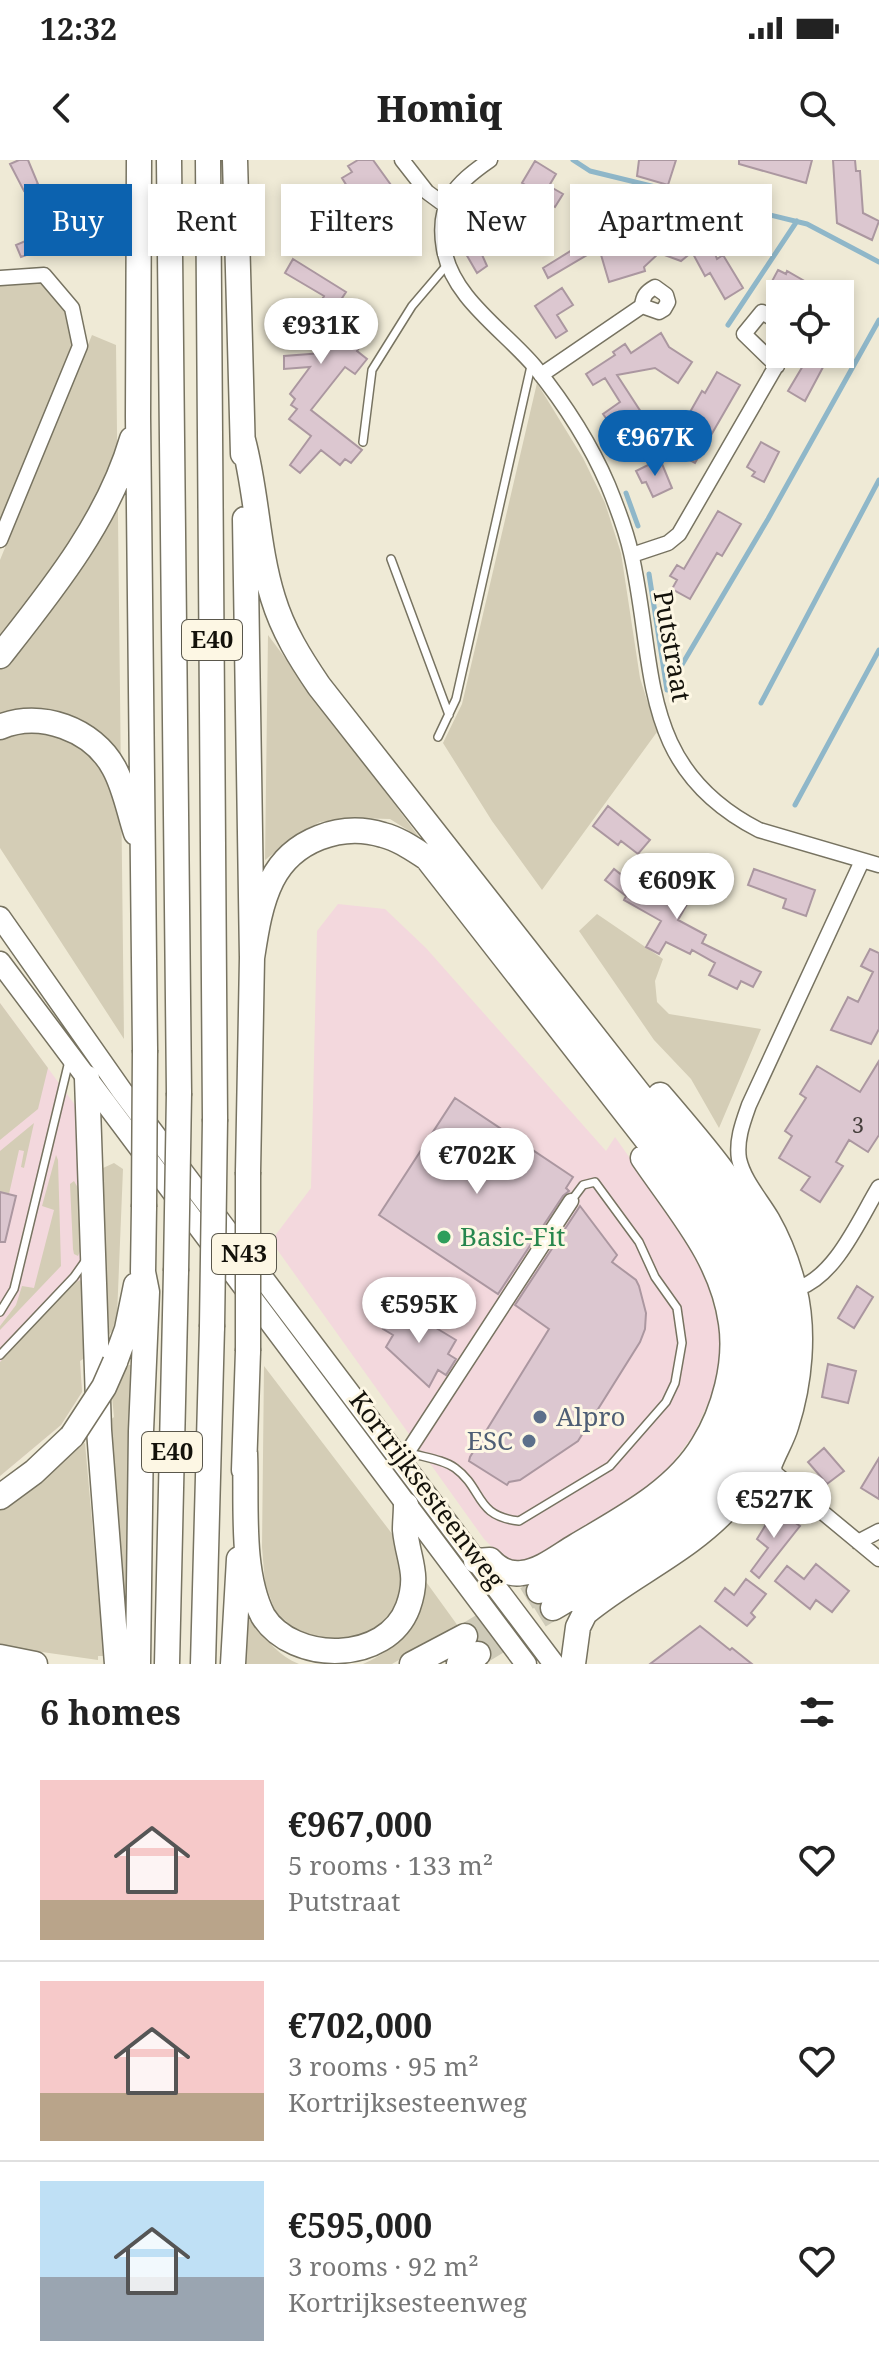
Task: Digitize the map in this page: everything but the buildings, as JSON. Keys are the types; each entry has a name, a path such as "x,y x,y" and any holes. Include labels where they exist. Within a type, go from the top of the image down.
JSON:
{"highway":[{"path":"138,1664 141,1431 147,1292 143,1272 145,862 138,417 139,160"},
{"name":"E40","path":"167,1664 179,1093 169,160"},
{"name":"E40","path":"203,1664 215,1119 208,160"},
{"path":"235,160 252,958 245,1512 253,1587 263,1617 277,1635 313,1657 335,1658 361,1654 380,1644 396,1629 408,1610 413,1588 414,1567 405,1531 406,1505"},
{"path":"0,656 70,562 97,520 123,468 138,417"},
{"path":"243,440 253,475 262,552 273,599 291,643 319,686 723,1201 756,1261 771,1327 770,1365 763,1403 750,1440 710,1499 654,1546 546,1600 671,1506 716,1458 730,1431 742,1397 750,1326 744,1295 724,1244 704,1213 427,858 386,835 351,830 314,840 280,866 271,881 252,958"},
{"path":"0,727 31,720 53,722 77,732 95,745 112,765 121,783 145,862"},
{"path":"556,990 573,993 727,1177 764,1234 776,1262 785,1291 789,1324 786,1382 779,1413 753,1472 731,1504 682,1548 585,1613 576,1635 573,1664"},
{"path":"476,1561 490,1560 497,1567 512,1573 537,1569 630,1513 684,1471 703,1446 724,1396 731,1362 732,1326 725,1291 695,1230 591,1082 589,1064"},
{"path":"87,1078 99,1430 116,1658"},
{"path":"0,1497 34,1472 72,1436 93,1406 115,1362 127,1329 134,1290 143,1272"},
{"path":"233,1664 245,1453"},
{"path":"412,1664 467,1651"},
{"path":"0,1657 35,1664"}],"main road":[{"name":"Kortrijksesteenweg","path":"0,917 122,1091 404,1457 476,1561 554,1664"},
{"name":"Kortrijksesteenweg","path":"0,962 526,1664"}],"street":[{"path":"402,160 427,192 438,200"},
{"path":"458,184 490,160"},
{"name":"Putstraat","path":"446,256 463,290 536,369 575,424 605,478 632,555 656,709 685,766 714,799 743,822 759,830 879,865"},
{"path":"0,278 44,275 72,308 80,346 0,540"},
{"path":"536,369 642,306"},
{"path":"766,314 762,312 744,334 766,350"},
{"path":"632,555 668,543 679,534 775,368"},
{"path":"862,861 749,1105 739,1139 739,1156 743,1172 773,1220 787,1250 799,1288 804,1346 802,1374 790,1431 774,1467 775,1473 879,1559"},
{"path":"799,1288 822,1276 879,1187"},
{"name":"Kortrijksesteenweg","path":"404,1457 571,1201"},
{"path":"731,1504 747,1498 775,1473"},
{"path":"858,1542 879,1531"}],"lane":[{"path":"363,442 372,370 412,306 448,265"},
{"path":"438,737 456,699 536,369"},
{"path":"391,559 449,715"},
{"path":"0,1312 14,1289 70,1056"},
{"path":"404,1457 453,1466 490,1513 519,1521 610,1466 666,1402 675,1383 682,1343 677,1308 655,1277 639,1242 595,1182 583,1185 571,1201"},
{"path":"0,1355 74,1277 95,1249"}],"shaded area":[{"path":"39,280 65,309 75,349 0,529 0,283"},
{"path":"92,335 116,345 124,1039 0,848 0,560"},
{"path":"537,383 583,458 605,503 621,553 640,678 657,732 542,890 492,821 443,743 462,704"},
{"path":"268,635 419,837 390,819 352,818 320,822 299,833 265,860"},
{"path":"338,904 385,909 426,948 606,1151 615,1137 689,1242 705,1276 720,1329 719,1364 713,1392 694,1434 671,1465 640,1493 530,1560 516,1563 504,1559 484,1539 271,1241 311,1188 317,931"},
{"path":"597,914 663,959 655,981 657,1002 669,1014 761,1029 719,1128 691,1079 654,1040 579,931"},
{"path":"0,1003 78,1109 86,1357 80,1361 82,1392 61,1425 0,1476"},
{"path":"0,1003 48,1068 38,1109 0,1140"},
{"path":"34,1123 24,1168 21,1167 24,1151 19,1150 9,1194 0,1192 0,1151"},
{"path":"56,1155 61,1266 0,1330 16,1305 22,1286 34,1288 54,1210 42,1206"},
{"path":"114,1163 123,1169 117,1316 112,1331 103,1342 101,1182 103,1168"},
{"path":"74,1181 78,1188 81,1249 78,1256 73,1249 70,1184"},
{"path":"80,1280 84,1284 86,1357 80,1361 82,1392 61,1425 0,1476 0,1362 72,1284"},
{"path":"128,1365 133,1365 125,1632 108,1422 114,1417 112,1397"},
{"path":"264,1366 396,1539 405,1565 402,1588 394,1610 377,1630 329,1644 301,1635 275,1611 265,1583 262,1547"},
{"path":"82,1441 85,1443 104,1656 98,1656 98,1660 0,1646 0,1509 40,1483"},
{"path":"424,1579 458,1626 392,1664 363,1664 398,1640 410,1619"},
{"path":"248,1618 277,1650 299,1664 245,1664"}],"waterway":[{"path":"573,160 590,171 807,224 879,262"},
{"path":"728,325 797,221"},
{"path":"649,574 667,690 768,519 879,320"},
{"path":"761,703 879,480"},
{"path":"626,493 638,526"},
{"path":"795,805 879,650"}],"tunnel":[{"path":"465,1636 539,1591"},
{"path":"478,1654 553,1608"}],"place":[{"name":"Basic-Fit","path":"444,1237"},
{"name":"Alpro","path":"540,1417"},
{"name":"ESC","path":"529,1441"}]}
